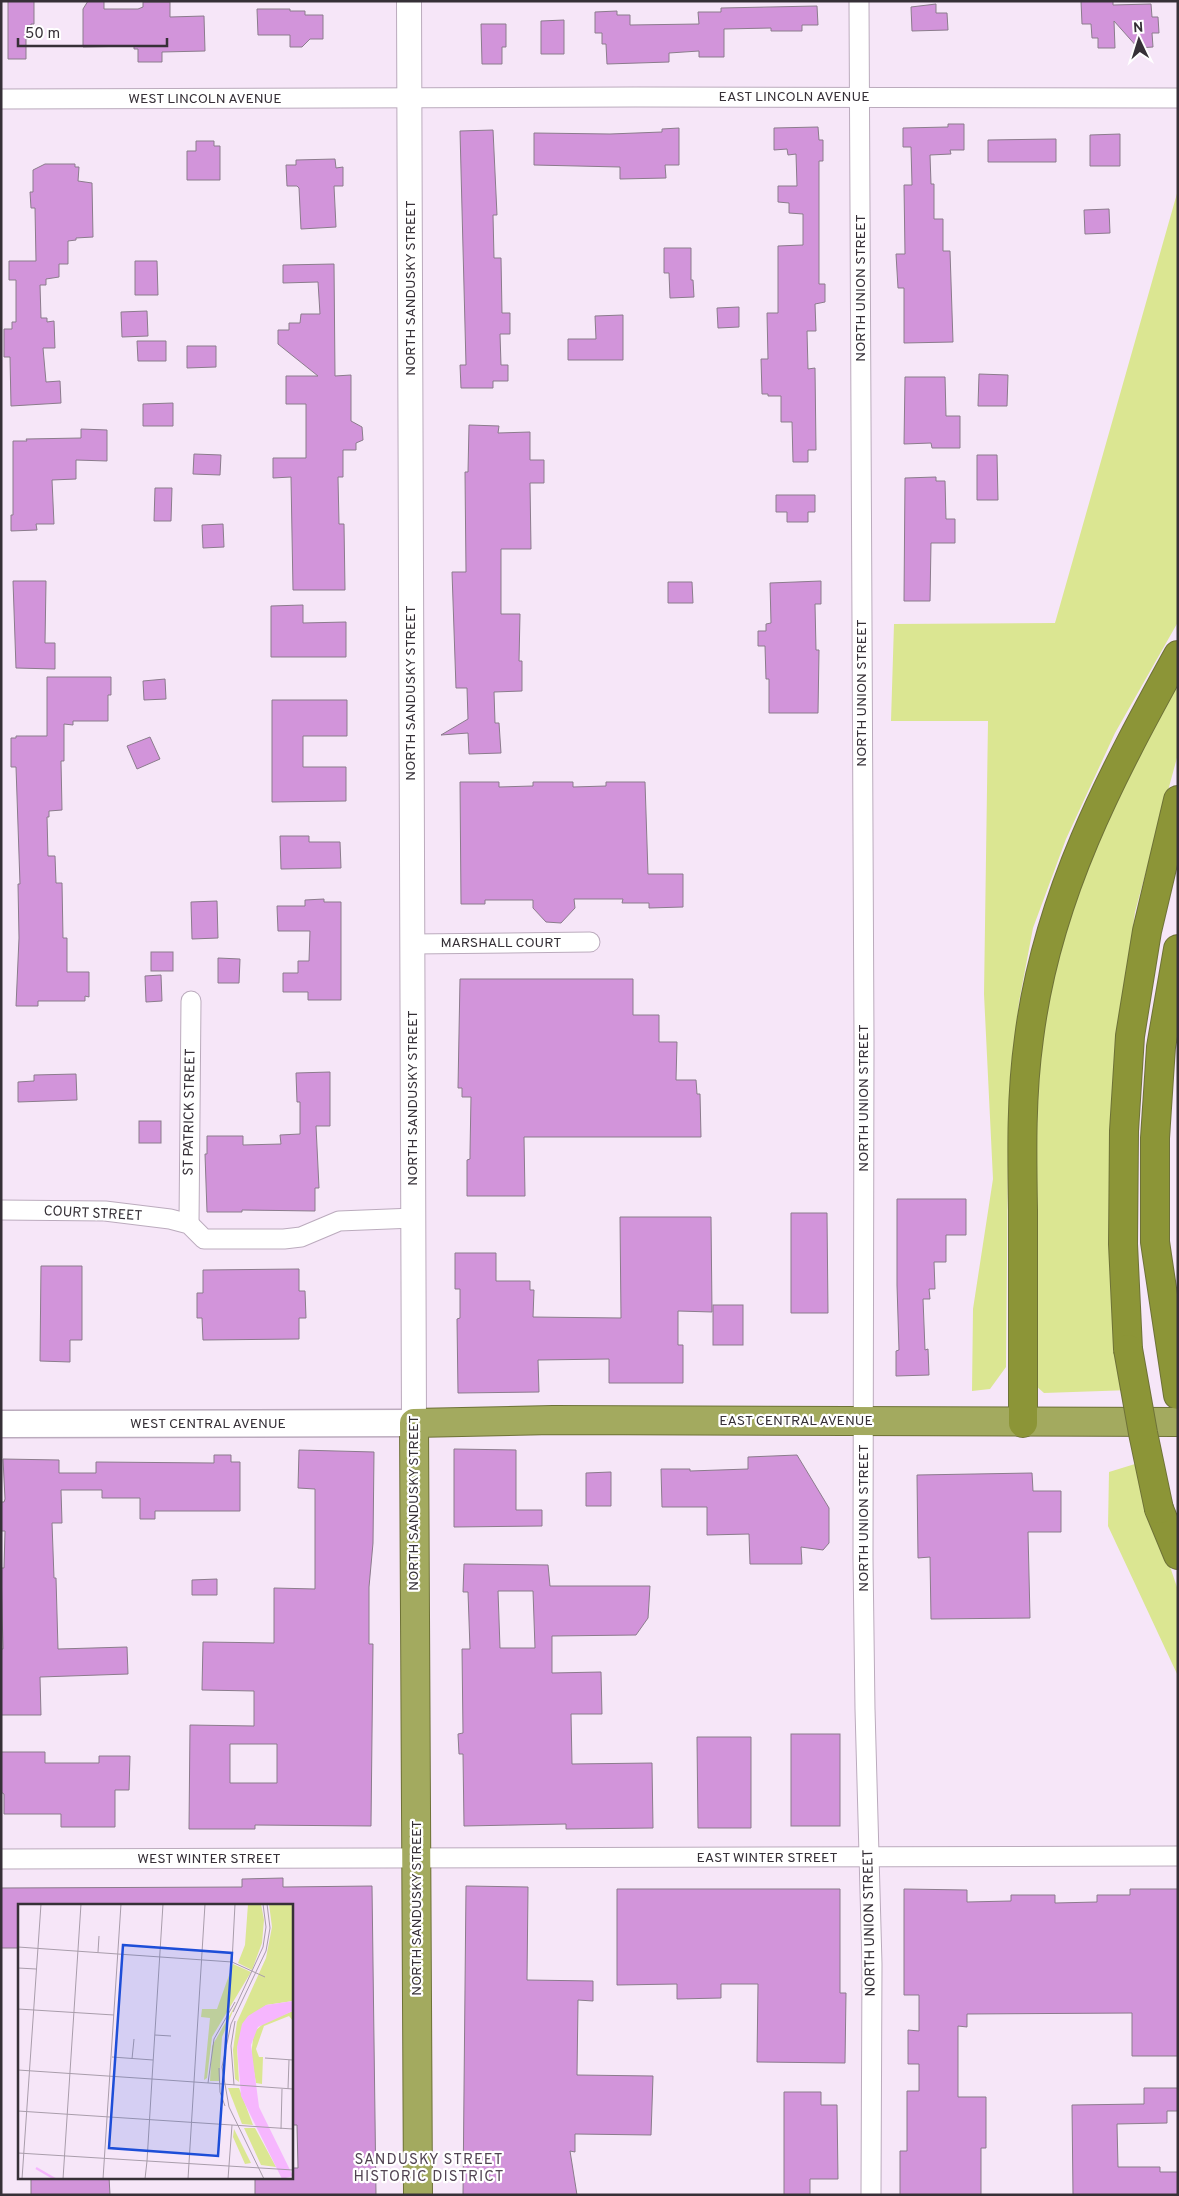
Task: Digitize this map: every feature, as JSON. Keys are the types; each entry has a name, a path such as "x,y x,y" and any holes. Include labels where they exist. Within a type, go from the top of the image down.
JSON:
{"highway":[{"path":"1023,1422 1022,1102 1029,1036 1036,999 1050,940 1081,845 1125,751 1178,655"},
{"path":"1178,800 1147,931 1130,1036 1124,1131 1123,1234 1128,1349 1159,1509 1178,1555"},
{"path":"1178,949 1161,1047 1155,1138 1156,1242 1169,1346 1178,1395"},
{"name":"EAST CENTRAL AVENUE","path":"414,1423 553,1420 1178,1422"},
{"name":"NORTH SANDUSKY STREET","path":"414,1423 418,2195"}],"main road":[{"name":"WEST CENTRAL AVENUE","path":"1,1424 414,1423"}],"street":[{"name":"NORTH SANDUSKY STREET","path":"409,1 414,1423"},
{"name":"NORTH UNION STREET","path":"859,1 864,1664 872,1964 871,2195"},
{"name":"EAST LINCOLN AVENUE","path":"410,98 1178,98"},
{"name":"WEST LINCOLN AVENUE","path":"1,99 410,98"},
{"name":"MARSHALL COURT","path":"413,944 590,942"},
{"name":"ST PATRICK STREET","path":"189,1224 191,1001"},
{"name":"COURT STREET","path":"1,1210 105,1211 170,1219 189,1224 204,1239 284,1239 301,1237 339,1221 414,1218"},
{"name":"EAST WINTER STREET","path":"417,1858 1178,1856"},
{"name":"WEST WINTER STREET","path":"1,1859 417,1858"}],"green space":[{"path":"1178,190 1178,622 1115,733 1066,839 1033,928 1019,1002 1011,1081 1008,1151 1006,1367 990,1389 972,1391 973,1309 993,1179 984,994 988,721 891,721 894,624 1055,623"},
{"path":"1178,673 1178,754 1135,912 1114,1071 1109,1173 1118,1308 1131,1390 1044,1393 1035,1385 1033,1173 1040,1023 1080,872"},
{"path":"1135,1464 1178,1590 1178,1676 1108,1526 1109,1472"}],"building":[{"path":"8,1 34,1 34,24 31,24 31,39 26,39 26,59 8,59"},
{"path":"88,1 104,1 104,9 138,9 143,7 143,2 170,2 170,17 204,16 205,51 162,52 162,62 138,62 138,49 134,49 134,46 83,47 83,9"},
{"path":"1081,1 1113,1 1113,5 1151,4 1152,17 1158,17 1159,33 1152,33 1153,47 1138,48 1114,21 1115,48 1098,48 1098,38 1092,38 1091,24 1082,24"},
{"path":"936,4 936,13 947,13 948,30 912,31 911,7"},
{"path":"817,6 818,25 802,25 802,31 771,31 771,28 724,29 724,57 699,57 699,51 669,53 669,62 607,64 606,44 602,44 602,33 595,33 595,12 617,11 617,15 630,15 630,25 699,24 698,12 721,12 721,8"},
{"path":"257,9 290,9 290,11 305,11 305,15 323,15 323,39 310,39 302,47 290,47 290,35 258,35"},
{"path":"564,20 564,54 541,54 541,21"},
{"path":"481,24 506,24 506,47 502,47 502,64 482,64"},
{"path":"948,124 964,124 964,150 950,150 951,154 930,155 931,184 934,184 934,219 943,219 943,251 950,251 953,342 904,343 904,288 898,288 896,254 905,254 904,185 912,185 911,147 903,147 903,128 948,127"},
{"path":"818,127 819,140 823,140 823,161 819,161 819,284 825,284 825,302 815,304 816,331 807,331 808,369 815,368 816,450 808,450 808,462 793,462 792,422 781,422 781,396 762,394 761,359 768,359 767,313 778,313 778,246 803,245 803,214 789,213 789,203 778,202 778,186 797,186 796,154 788,155 787,149 774,150 774,128"},
{"path":"679,128 679,165 665,165 666,178 620,179 620,167 534,165 534,133 610,134 662,132 662,129"},
{"path":"493,130 497,215 493,215 494,258 501,258 502,313 510,313 510,334 500,334 501,365 508,365 508,381 493,381 493,388 461,388 460,365 466,365 460,131"},
{"path":"1120,134 1120,166 1090,166 1090,135"},
{"path":"1056,139 1056,162 988,162 988,140"},
{"path":"196,141 214,141 214,146 220,146 220,180 187,180 187,151 196,151"},
{"path":"335,159 336,168 343,167 343,186 334,186 336,227 301,229 299,188 297,186 287,186 286,165 296,165 296,160"},
{"path":"45,164 75,164 75,167 79,167 78,181 92,183 93,237 76,238 76,240 68,241 68,264 59,264 59,277 46,279 46,285 40,285 41,318 47,318 47,322 54,321 55,348 43,348 46,382 60,381 61,403 11,406 10,357 4,357 4,329 12,329 12,322 16,322 16,280 9,280 9,261 36,261 35,208 31,208 30,192 33,192 33,170"},
{"path":"1109,209 1110,233 1085,234 1084,210"},
{"path":"664,248 691,248 691,280 693,280 694,297 670,298 669,273 664,273"},
{"path":"135,261 157,261 158,295 135,295"},
{"path":"334,264 335,376 351,375 351,421 362,427 363,440 356,443 356,450 343,450 343,477 338,477 339,524 344,524 345,590 293,590 291,477 273,478 273,458 306,458 306,404 286,404 286,376 318,376 278,344 278,330 289,330 289,323 300,323 301,314 320,314 318,282 283,283 283,265"},
{"path":"739,307 739,327 718,328 717,308"},
{"path":"147,311 148,336 122,337 121,312"},
{"path":"623,315 623,360 568,360 568,339 596,339 595,316"},
{"path":"137,341 166,341 166,361 138,361"},
{"path":"187,346 216,346 216,367 187,368"},
{"path":"979,374 1008,375 1007,406 978,406"},
{"path":"905,377 945,377 946,416 960,416 960,448 932,448 931,443 904,444"},
{"path":"173,403 173,426 143,426 143,404"},
{"path":"469,425 499,426 498,433 530,432 530,460 544,460 544,483 530,483 531,549 501,549 501,614 520,614 519,661 522,661 522,691 494,692 495,723 499,723 501,753 469,754 468,733 441,735 468,719 467,688 456,688 452,572 466,572 465,472 468,472"},
{"path":"81,429 107,430 107,461 76,460 76,479 52,480 54,524 36,524 37,530 11,531 11,515 13,515 13,441 81,438"},
{"path":"194,454 221,455 220,475 193,474"},
{"path":"977,455 997,455 998,500 977,500"},
{"path":"936,477 936,481 945,481 946,519 955,519 955,543 931,543 930,601 904,601 905,478"},
{"path":"155,488 172,488 171,521 154,521"},
{"path":"776,495 815,495 815,512 808,512 808,522 787,522 787,512 776,512"},
{"path":"223,524 224,547 203,548 202,525"},
{"path":"13,581 46,581 45,643 55,643 55,669 16,668"},
{"path":"821,581 821,604 815,604 816,650 819,650 818,713 769,713 769,679 766,679 765,646 758,646 758,631 766,631 766,624 771,623 770,583"},
{"path":"668,582 692,582 693,603 668,603"},
{"path":"303,605 303,623 346,622 346,657 271,657 271,606"},
{"path":"47,677 111,677 111,695 108,695 108,721 73,721 73,725 64,724 64,761 61,761 62,810 49,811 49,817 47,817 48,856 55,856 56,883 62,883 63,938 67,938 67,972 89,972 89,997 85,996 85,1001 38,1001 38,1006 16,1006 19,938 18,884 20,884 16,767 11,767 11,738 16,738 16,736 47,736"},
{"path":"165,679 166,699 144,700 143,681"},
{"path":"272,700 347,700 347,736 303,736 303,767 346,767 346,801 272,802"},
{"path":"150,737 160,759 137,769 127,746"},
{"path":"460,782 499,782 499,787 533,786 533,782 573,782 573,787 606,786 606,782 645,782 648,874 683,874 683,907 649,908 649,903 622,903 623,899 574,899 575,908 561,923 546,922 533,908 533,900 485,900 485,904 461,904"},
{"path":"280,836 309,836 309,842 340,842 341,868 281,869"},
{"path":"324,899 324,902 341,902 341,1000 308,1000 308,992 283,992 283,973 298,973 298,961 309,961 310,931 278,931 277,906 305,906 305,900"},
{"path":"217,901 218,938 192,939 191,902"},
{"path":"151,952 173,952 173,971 151,971"},
{"path":"218,958 240,959 239,983 218,983"},
{"path":"161,975 162,1001 146,1002 145,976"},
{"path":"460,979 633,979 633,1015 659,1015 659,1042 677,1042 676,1080 696,1080 697,1094 700,1094 701,1137 524,1137 525,1196 467,1196 467,1160 470,1159 471,1097 462,1097 462,1088 458,1088"},
{"path":"330,1072 330,1126 316,1126 319,1188 315,1188 315,1211 242,1210 242,1212 207,1212 205,1154 207,1154 207,1136 243,1136 243,1145 281,1144 280,1135 300,1134 300,1102 297,1102 296,1073"},
{"path":"76,1074 77,1100 18,1102 18,1082 34,1081 34,1075"},
{"path":"139,1121 161,1121 161,1143 139,1143"},
{"path":"897,1199 966,1199 966,1235 946,1235 946,1262 934,1262 935,1289 929,1289 930,1299 923,1299 925,1350 928,1349 929,1375 896,1376 896,1351 899,1350"},
{"path":"791,1213 827,1213 828,1313 791,1313"},
{"path":"620,1217 711,1217 712,1312 678,1311 678,1345 683,1345 683,1383 609,1383 609,1359 538,1360 539,1392 458,1393 457,1319 460,1318 460,1289 455,1289 455,1253 496,1253 496,1281 530,1281 530,1290 534,1290 533,1317 621,1318"},
{"path":"41,1266 82,1266 82,1340 70,1340 70,1362 40,1361"},
{"path":"299,1269 299,1291 305,1291 306,1318 299,1318 299,1339 203,1340 202,1318 197,1318 197,1293 203,1293 203,1270"},
{"path":"713,1305 743,1305 743,1345 713,1345"},
{"path":"454,1449 516,1450 516,1510 542,1510 542,1526 454,1527"},
{"path":"299,1450 374,1452 373,1543 369,1587 369,1644 373,1644 371,1826 255,1825 255,1829 189,1829 190,1725 254,1726 254,1691 202,1690 203,1642 274,1643 274,1588 315,1589 315,1489 298,1488","holes":["230,1744 277,1744 277,1783 230,1783"]},
{"path":"214,1455 231,1455 231,1462 240,1462 240,1511 155,1511 155,1519 140,1519 140,1498 102,1498 102,1490 61,1490 62,1523 52,1523 58,1649 127,1647 128,1674 40,1677 41,1715 1,1715 1,1649 3,1649 1,1568 4,1568 5,1531 1,1531 1,1502 4,1502 5,1499 3,1459 59,1460 59,1473 96,1473 96,1462 214,1463"},
{"path":"797,1455 829,1508 829,1543 823,1550 801,1547 802,1564 750,1564 749,1534 707,1535 707,1507 662,1507 661,1469 690,1469 690,1471 748,1469 748,1457"},
{"path":"611,1472 611,1506 586,1506 586,1473"},
{"path":"1032,1473 1033,1491 1061,1491 1061,1532 1028,1532 1030,1618 931,1619 930,1557 918,1558 917,1475"},
{"path":"464,1564 548,1565 550,1586 650,1586 648,1618 636,1635 552,1636 552,1673 601,1672 602,1714 571,1714 572,1764 652,1763 653,1828 566,1829 566,1824 464,1826 463,1754 459,1754 458,1734 463,1733 462,1649 470,1649 468,1592 463,1592","holes":["498,1591 533,1591 535,1648 500,1648"]},
{"path":"217,1579 217,1595 192,1595 192,1580"},
{"path":"791,1734 840,1734 840,1826 791,1826"},
{"path":"697,1737 751,1737 751,1828 698,1828"},
{"path":"1,1752 45,1752 45,1763 99,1763 99,1756 130,1756 129,1790 115,1790 115,1827 61,1827 61,1814 4,1814 4,1794 1,1792"},
{"path":"283,1878 283,1887 372,1886 376,2195 255,2195 255,2178 292,2178 292,2168 298,2168 297,2125 292,2125 292,1904 18,1904 18,1948 1,1948 1,1888 242,1887 242,1879"},
{"path":"466,1886 528,1887 527,1980 593,1981 593,2001 578,2000 577,2075 653,2076 651,2135 575,2134 575,2152 570,2151 577,2195 463,2195"},
{"path":"617,1889 840,1889 840,1993 846,1993 845,2063 757,2062 758,1984 721,1984 721,1998 677,1999 677,1984 617,1985"},
{"path":"904,1889 967,1890 967,1902 1011,1901 1011,1895 1055,1895 1055,1903 1097,1902 1097,1895 1130,1895 1130,1889 1178,1889 1178,2056 1132,2056 1132,2013 967,2014 967,2027 958,2026 958,2097 986,2097 986,2148 981,2148 981,2195 900,2195 900,2151 907,2151 907,2091 919,2091 919,2064 908,2064 908,2030 919,2031 919,1995 904,1995"},
{"path":"1144,2088 1178,2088 1178,2111 1167,2111 1167,2123 1117,2124 1118,2167 1160,2167 1160,2172 1178,2172 1178,2195 1073,2195 1072,2105 1144,2104"},
{"path":"784,2092 821,2092 821,2105 837,2105 838,2179 810,2179 810,2195 784,2195"},
{"path":"31,2178 109,2178 110,2195 31,2195"}],"district":[{"name":"SANDUSKY STREET HISTORIC DISTRICT","path":"429,2168"}]}
